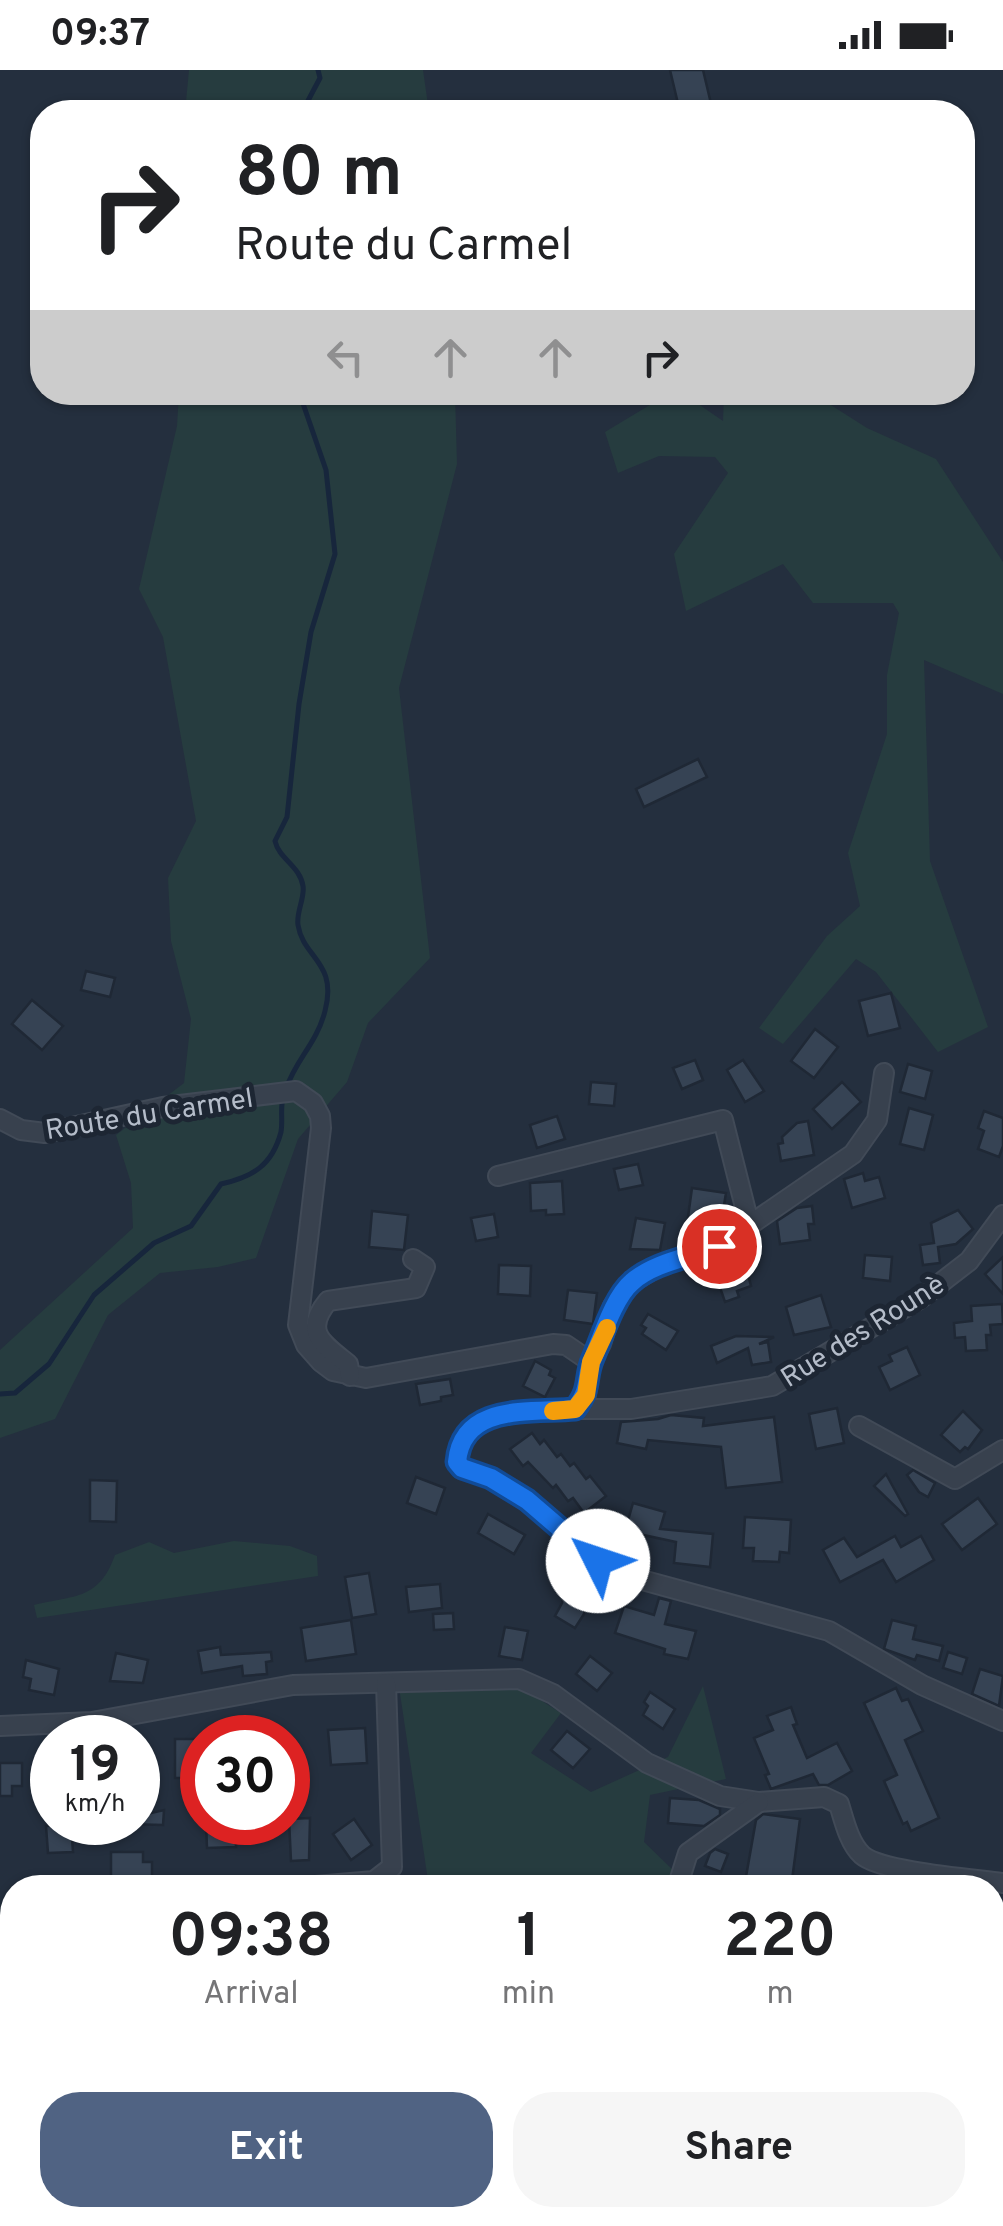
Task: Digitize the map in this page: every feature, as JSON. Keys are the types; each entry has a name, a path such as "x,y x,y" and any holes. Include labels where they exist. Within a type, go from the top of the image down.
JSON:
{"street":[{"path":"884,1073 877,1120 853,1154 719,1246 659,1266 632,1282 614,1306 591,1362 586,1395 575,1409 496,1416 476,1422 464,1433 457,1462 527,1500 598,1561 614,1569 829,1631 922,1686 1003,1721"},
{"name":"Route du Carmel","path":"0,1119 21,1130 44,1132 163,1107 268,1093 296,1091 313,1103 322,1128 298,1325 306,1345 321,1362 350,1376"},
{"path":"498,1176 723,1120 749,1223"},
{"name":"Rue des Rounè","path":"575,1409 631,1409 772,1386 921,1298 968,1261 1003,1215"},
{"path":"413,1258 425,1267 416,1288 328,1301 316,1316 315,1329 324,1344 348,1364 350,1376 366,1378 553,1344 566,1346 591,1362"},
{"path":"859,1426 956,1478 1003,1450"},
{"path":"0,1726 92,1722 293,1685 520,1679 553,1694 647,1763 720,1796 759,1802 824,1797 839,1804 849,1834 862,1855 883,1866 947,1875"},
{"path":"382,1875 392,1867 386,1683"},
{"path":"681,1875 688,1853 759,1802"}],"green space":[{"path":"189,70 423,70 427,100 186,100"},
{"path":"178,405 455,405 457,464 399,688 430,958 368,1023 347,1082 298,1139 256,1258 218,1267 160,1273 108,1315 55,1419 0,1438 0,1350 133,1228 131,1183 116,1135 184,1083 191,1019 171,941 168,878 196,821 163,637 139,589 177,426"},
{"path":"650,405 700,405 723,421 724,405 831,405 867,428 936,459 1003,562 1003,694 924,660 930,861 988,1027 938,1052 876,972 856,959 783,1044 759,1028 827,936 860,906 848,853 887,734 887,675 899,613 893,603 813,603 783,564 686,611 674,554 728,473 715,457 659,456 618,473 605,432"},
{"path":"234,1541 290,1546 317,1556 318,1576 37,1618 34,1605 73,1597 93,1588 109,1570 115,1555 149,1542 174,1553"},
{"path":"518,1686 561,1713 531,1753 591,1792 668,1757 703,1686 726,1779 650,1795 644,1842 674,1871 673,1875 427,1875 399,1687"}],"building":[{"path":"670,70 703,70 710,100 677,100"},
{"path":"698,759 707,777 644,807 636,789"},
{"path":"86,971 115,978 110,997 81,990"},
{"path":"891,993 900,1028 868,1036 859,1001"},
{"path":"32,1000 63,1026 42,1050 12,1024"},
{"path":"815,1029 838,1047 814,1078 791,1061"},
{"path":"695,1060 703,1080 682,1089 673,1068"},
{"path":"743,1060 764,1091 745,1102 727,1070"},
{"path":"908,1064 932,1071 925,1099 900,1092"},
{"path":"591,1082 616,1084 614,1106 589,1104"},
{"path":"842,1082 861,1102 832,1129 813,1109"},
{"path":"909,1108 933,1115 924,1150 900,1144"},
{"path":"984,1111 1003,1118 999,1157 978,1149 984,1131 978,1128"},
{"path":"557,1116 565,1139 537,1148 530,1125"},
{"path":"808,1121 814,1155 781,1161 778,1144 783,1143 782,1137 797,1123"},
{"path":"638,1164 643,1185 619,1190 614,1169"},
{"path":"863,1173 865,1181 879,1177 885,1198 852,1208 844,1179"},
{"path":"562,1181 564,1214 531,1211 530,1183"},
{"path":"692,1188 726,1193 721,1223 688,1217"},
{"path":"812,1206 814,1224 808,1224 810,1240 780,1244 777,1221 797,1208"},
{"path":"958,1210 973,1229 956,1244 938,1247 940,1263 923,1265 920,1245 934,1243 931,1223"},
{"path":"372,1211 408,1215 404,1250 369,1247"},
{"path":"494,1214 498,1237 476,1241 471,1218"},
{"path":"636,1218 665,1223 660,1250 630,1249"},
{"path":"865,1255 892,1257 890,1281 863,1278"},
{"path":"1003,1257 1003,1294 985,1274"},
{"path":"744,1259 751,1286 737,1291 739,1297 725,1302 714,1270"},
{"path":"499,1265 531,1266 530,1296 498,1294"},
{"path":"568,1290 597,1293 593,1324 564,1320"},
{"path":"821,1295 831,1327 794,1335 786,1307"},
{"path":"1002,1304 1003,1324 990,1325 987,1350 966,1351 965,1337 955,1338 954,1323 972,1321 971,1306"},
{"path":"648,1314 678,1331 666,1350 642,1334 646,1328 641,1325"},
{"path":"736,1336 774,1337 759,1344 768,1342 771,1362 752,1365 748,1348 717,1363 711,1346"},
{"path":"907,1347 920,1375 890,1390 879,1367 892,1361 889,1355"},
{"path":"535,1361 551,1370 549,1375 555,1378 545,1397 523,1386"},
{"path":"450,1379 453,1395 420,1405 416,1384"},
{"path":"837,1408 844,1443 816,1449 809,1414"},
{"path":"963,1411 982,1430 968,1449 960,1452 941,1435"},
{"path":"671,1415 704,1418 703,1426 774,1417 782,1482 726,1488 721,1447 648,1440 646,1449 617,1443 621,1422"},
{"path":"532,1433 540,1444 544,1440 557,1457 561,1454 570,1466 574,1463 586,1479 590,1476 606,1496 584,1513 573,1498 568,1501 556,1485 553,1488 528,1462 523,1466 510,1449"},
{"path":"913,1470 935,1483 928,1497 919,1492 907,1475"},
{"path":"886,1474 908,1514 905,1516 874,1486"},
{"path":"416,1477 445,1488 436,1514 407,1503"},
{"path":"90,1480 117,1481 116,1522 90,1521"},
{"path":"978,1498 997,1524 962,1550 942,1524"},
{"path":"633,1503 665,1512 660,1529 713,1534 710,1567 674,1563 676,1542 625,1531"},
{"path":"488,1514 525,1535 514,1554 478,1533"},
{"path":"745,1517 791,1520 789,1553 780,1552 779,1562 753,1561 754,1548 743,1548"},
{"path":"895,1536 901,1547 921,1536 934,1560 896,1582 883,1560 840,1582 823,1550 844,1538 857,1557"},
{"path":"567,1568 589,1571 584,1614 575,1628 555,1616 562,1603"},
{"path":"369,1573 376,1614 352,1618 345,1577"},
{"path":"440,1584 442,1608 409,1612 406,1587"},
{"path":"659,1598 671,1601 665,1624 696,1631 688,1659 664,1654 665,1649 615,1633 624,1606 654,1615"},
{"path":"453,1613 454,1629 434,1630 433,1614"},
{"path":"351,1620 356,1654 306,1661 301,1628"},
{"path":"892,1620 916,1626 913,1639 943,1646 939,1661 917,1655 915,1660 884,1649"},
{"path":"505,1627 528,1631 522,1660 499,1656"},
{"path":"220,1647 221,1655 271,1652 272,1661 266,1662 267,1674 243,1676 242,1666 202,1673 198,1651"},
{"path":"948,1652 967,1658 962,1674 943,1668"},
{"path":"116,1653 148,1660 143,1683 110,1681"},
{"path":"590,1656 612,1673 597,1691 576,1674"},
{"path":"26,1660 59,1669 54,1695 29,1690 31,1679 23,1677"},
{"path":"980,1669 1003,1676 999,1706 972,1694"},
{"path":"896,1688 902,1701 908,1699 923,1731 905,1740 939,1818 911,1831 907,1822 903,1824 884,1781 897,1775 864,1703"},
{"path":"650,1692 675,1709 663,1729 643,1715"},
{"path":"791,1707 797,1724 793,1725 807,1758 837,1743 852,1771 828,1785 819,1785 813,1774 771,1789 754,1738 773,1730 767,1716"},
{"path":"365,1728 367,1763 331,1765 328,1730"},
{"path":"567,1731 590,1749 573,1768 551,1750"},
{"path":"175,1739 180,1739 180,1778 175,1778"},
{"path":"0,1763 22,1763 22,1786 12,1786 12,1796 0,1796"},
{"path":"670,1798 699,1800 720,1809 720,1815 704,1826 668,1823"},
{"path":"763,1814 800,1819 793,1875 746,1875 756,1820"},
{"path":"354,1819 372,1845 351,1860 333,1834"},
{"path":"47,1845 72,1845 73,1852 48,1853"},
{"path":"207,1845 236,1845 236,1847"},
{"path":"290,1845 309,1845 309,1860 291,1861"},
{"path":"715,1849 728,1854 721,1872 705,1866"},
{"path":"111,1852 143,1852 143,1862 152,1862 152,1875 111,1875"}],"waterway":[{"path":"308,100 320,78 318,70"},
{"path":"287,1087 321,1022 328,995 323,971 298,925 301,879 275,841 287,817 311,632 335,554 326,470 304,405"},
{"path":"0,1394 15,1393 49,1364 94,1295 154,1243 191,1226 221,1184 242,1178 266,1162 281,1132 283,1098"}],"slow traffic":[{"path":"553,1411 575,1409 586,1395 591,1362 607,1328"}],"route":[{"path":"598,1561 527,1500 491,1478 462,1468 457,1462 458,1448 464,1433 476,1422 496,1416 575,1409 586,1395 591,1362 614,1306 632,1282 659,1266 719,1246"}]}
